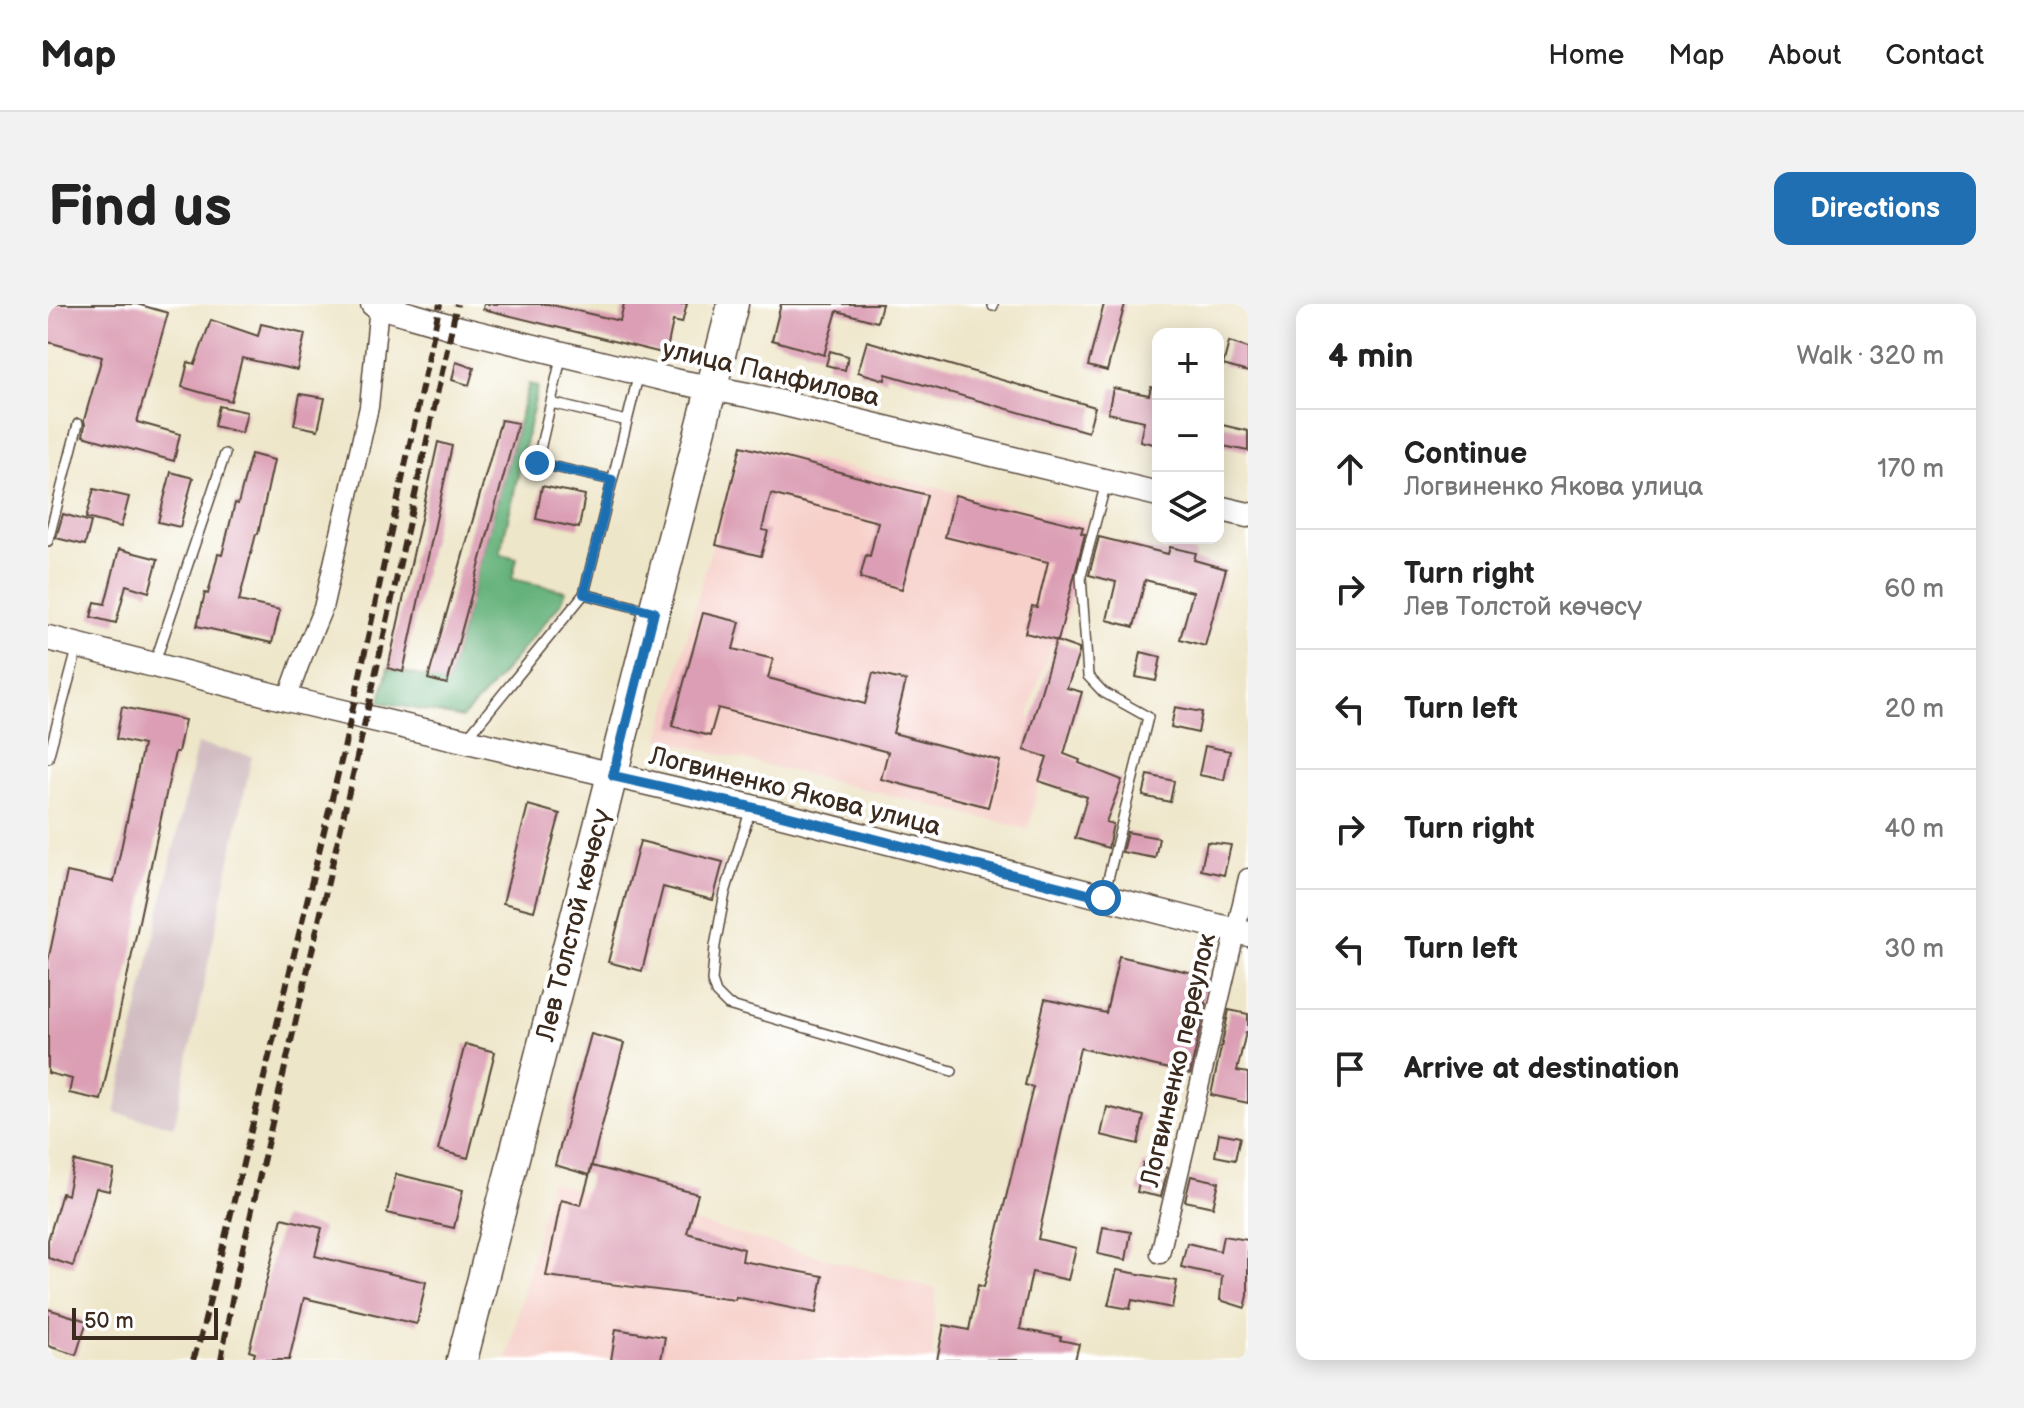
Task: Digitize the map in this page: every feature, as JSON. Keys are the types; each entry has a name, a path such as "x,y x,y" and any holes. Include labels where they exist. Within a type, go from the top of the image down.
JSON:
{"main road":[{"name":"Лев Толстой көчөсү","path":"462,1360 733,304"}],"street":[{"name":"улица Панфилова","path":"387,306 452,327 639,373 711,387 1152,493"},
{"path":"287,699 323,608 331,577 369,407 387,306"},
{"path":"1224,509 1248,515"},
{"name":"Логвиненко Якова улица","path":"48,638 287,699 751,807 1242,932"},
{"name":"Логвиненко переулок","path":"1160,1254 1242,932 1248,878"}],"lane":[{"path":"562,354 537,463 612,480"},
{"path":"465,740 584,594 639,373"},
{"path":"551,403 627,421"},
{"path":"48,541 78,424"},
{"path":"154,666 225,454"},
{"path":"1103,898 1148,717 1103,692 1088,676 1081,576 1106,482"},
{"path":"584,594 654,612"},
{"path":"48,758 78,646"},
{"path":"751,807 725,893 715,946 712,981 716,993 728,1005 952,1071"}],"shaded area":[{"path":"740,443 1088,522 1063,639 1051,647 1029,716 1052,727 1028,829 659,739"},
{"path":"197,744 252,756 174,1126 115,1113"},
{"path":"550,1182 936,1289 932,1358 938,1360 507,1360"}],"green space":[{"path":"529,384 538,387 500,554 517,558 512,579 566,591 561,603 462,718 380,702 388,668 447,683"}],"building":[{"path":"48,304 137,304 168,313 137,422 180,434 174,461 83,436 84,420 102,357 48,342"},
{"path":"484,304 548,304 620,321 624,304 687,304 682,323 673,321 666,354 483,309"},
{"path":"781,304 882,304 877,322 837,311 824,355 772,340"},
{"path":"1104,304 1125,304 1107,371 1088,366"},
{"path":"211,320 258,336 261,324 305,334 297,370 242,358 231,401 182,387 188,362 195,364"},
{"path":"867,341 1095,407 1088,432 886,374 885,380 858,372"},
{"path":"1229,342 1248,348 1248,372 1224,365"},
{"path":"830,351 848,356 845,370 826,365"},
{"path":"456,362 474,368 469,385 452,380"},
{"path":"1152,387 1152,444 1140,441 1144,421 1108,413 1113,388 1149,395"},
{"path":"300,394 325,398 318,430 294,425"},
{"path":"219,406 247,412 242,433 214,426"},
{"path":"501,420 518,423 447,684 428,679"},
{"path":"1224,425 1248,431 1248,451 1224,446"},
{"path":"438,442 452,446 403,672 388,668"},
{"path":"741,446 927,495 902,589 860,578 866,555 870,556 878,522 771,494 762,530 768,531 761,556 716,545"},
{"path":"251,454 274,460 239,601 280,610 272,643 197,626 218,554 222,555"},
{"path":"171,472 193,478 180,527 158,522"},
{"path":"542,486 585,495 579,528 536,519"},
{"path":"94,489 129,497 121,527 86,518"},
{"path":"955,495 1083,527 1081,533 1085,534 1058,641 1025,633 1032,606 1037,607 1048,562 945,537"},
{"path":"63,514 91,522 85,545 56,538"},
{"path":"1099,537 1168,554 1170,547 1196,553 1194,560 1226,569 1205,646 1180,639 1193,592 1145,580 1134,627 1107,620 1116,582 1089,575"},
{"path":"119,549 158,559 149,592 126,585 116,623 91,617 95,602 105,604"},
{"path":"703,613 740,622 733,649 773,659 768,678 865,704 873,673 906,681 893,733 1000,761 988,807 881,779 888,752 718,708 710,736 672,726"},
{"path":"1056,641 1079,649 1067,688 1082,692 1064,754 1122,780 1106,822 1113,824 1108,848 1075,838 1087,797 1039,781 1047,757 1024,750"},
{"path":"1141,652 1161,657 1156,681 1136,677"},
{"path":"122,707 185,720 178,752 175,752 101,1100 69,1093 72,1079 48,1073 48,961 67,872 114,882 143,745 116,739"},
{"path":"1175,707 1202,712 1198,733 1171,727"},
{"path":"1205,746 1230,751 1224,780 1199,775"},
{"path":"1148,775 1174,781 1170,802 1143,796"},
{"path":"528,805 560,814 534,911 503,903"},
{"path":"1127,832 1159,838 1155,858 1122,852"},
{"path":"640,841 723,862 713,900 663,887 642,971 608,962"},
{"path":"1207,842 1231,845 1224,875 1201,870"},
{"path":"1119,956 1210,977 1190,1074 1080,1048 1038,1239 1076,1248 1068,1280 1032,1272 1020,1329 1079,1344 1075,1360 937,1360 944,1325 969,1330 978,1285 984,1287 1033,1087 1025,1085 1045,999 1106,1013"},
{"path":"1229,1010 1248,1014 1248,1032 1237,1071 1248,1073 1248,1103 1211,1095"},
{"path":"591,1034 624,1043 589,1175 555,1165"},
{"path":"465,1044 495,1052 468,1158 438,1150"},
{"path":"1107,1107 1144,1116 1138,1144 1101,1135"},
{"path":"1219,1133 1240,1137 1235,1160 1215,1156"},
{"path":"74,1161 114,1170 109,1191 96,1188 73,1266 48,1258 48,1240 62,1193 67,1195"},
{"path":"1143,1163 1168,1168 1161,1197 1137,1192"},
{"path":"592,1166 698,1194 687,1233 744,1249 742,1261 823,1276 816,1313 736,1297 735,1300 546,1276 561,1200 581,1205"},
{"path":"396,1174 463,1190 454,1228 387,1213"},
{"path":"1191,1176 1219,1182 1213,1207 1185,1201"},
{"path":"282,1218 322,1228 315,1256 426,1282 417,1324 304,1298 289,1360 253,1360 255,1353 249,1351"},
{"path":"1103,1227 1131,1232 1126,1260 1098,1254"},
{"path":"1223,1236 1248,1240 1248,1296 1245,1308 1220,1300 1222,1276 1181,1267 1187,1243 1220,1251"},
{"path":"1117,1270 1177,1281 1172,1308 1132,1300 1130,1309 1108,1305"},
{"path":"48,1309 87,1321 76,1355 48,1346"},
{"path":"616,1329 665,1337 661,1360 611,1360"}],"railway":[{"path":"193,1360 344,749 440,304"},
{"path":"221,1360 236,1278 358,753 457,304"}],"route":[{"path":"537,463 612,480 584,594 654,612 613,776 751,807 1103,898"}]}
